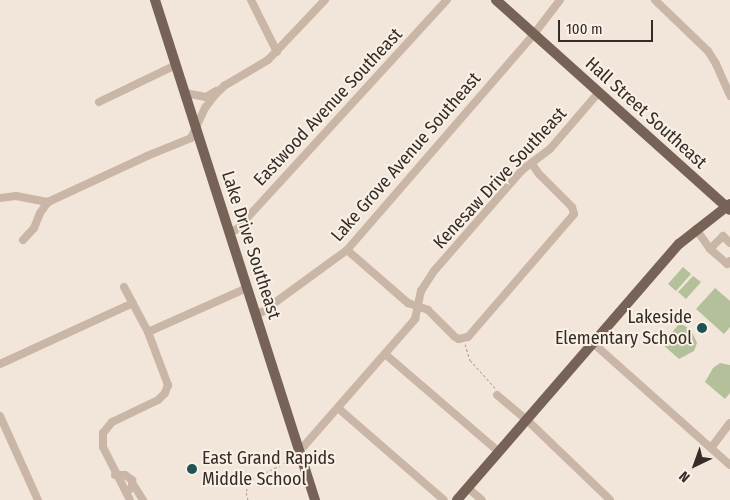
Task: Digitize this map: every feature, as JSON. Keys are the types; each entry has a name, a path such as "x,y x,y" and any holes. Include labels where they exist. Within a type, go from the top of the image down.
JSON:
{"main road":[{"name":"Lake Drive Southeast","path":"154,0 315,500"},
{"name":"Hall Street Southeast","path":"496,0 729,207"},
{"path":"457,500 679,244 696,229 729,207"}],"street":[{"path":"251,0 276,52"},
{"path":"185,93 206,97 260,66 276,52 324,0"},
{"name":"Eastwood Avenue Southeast","path":"230,232 236,230 447,0"},
{"name":"Lake Grove Avenue Southeast","path":"256,314 262,312 347,250 534,34 560,0"},
{"path":"655,0 708,51 725,81 730,96"},
{"path":"99,102 176,65"},
{"path":"23,240 34,228 40,212 48,202 147,156 191,138 197,129 205,108 224,86"},
{"name":"Kenesaw Drive Southeast","path":"299,447 304,446 415,319 420,291 434,271 522,170 550,149 599,92"},
{"path":"347,250 408,303 428,310 455,337 463,339 479,325 574,214 572,208 539,174 532,164"},
{"path":"0,198 16,196 48,202"},
{"path":"696,229 710,249 727,264 730,261"},
{"path":"710,249 723,236 730,243"},
{"path":"124,287 148,332 168,385 158,400 112,422 103,434 103,447 128,496"},
{"path":"148,332 247,288"},
{"path":"0,364 132,303"},
{"path":"593,343 730,465"},
{"path":"385,354 499,452"},
{"path":"497,395 527,420 610,500"},
{"path":"338,408 444,500"},
{"path":"0,416 38,500"},
{"path":"711,448 730,423"},
{"path":"116,475 125,475 143,500"},
{"path":"128,496 133,484"},
{"path":"468,488 482,500"}],"path":[{"path":"463,339 470,360 496,387 497,395"},
{"path":"248,500 246,491 252,479 295,458"}],"green space":[{"path":"683,267 691,274 676,291 668,284"},
{"path":"693,276 701,282 686,299 678,292"},
{"path":"715,288 730,301 730,327 724,334 696,309"},
{"path":"680,323 691,330 697,343 694,351 679,359 662,344"},
{"path":"720,363 730,365 730,393 725,399 705,382 713,368"}],"place":[{"name":"Lakeside Elementary School","path":"702,328"},
{"name":"East Grand Rapids Middle School","path":"192,469"}]}
